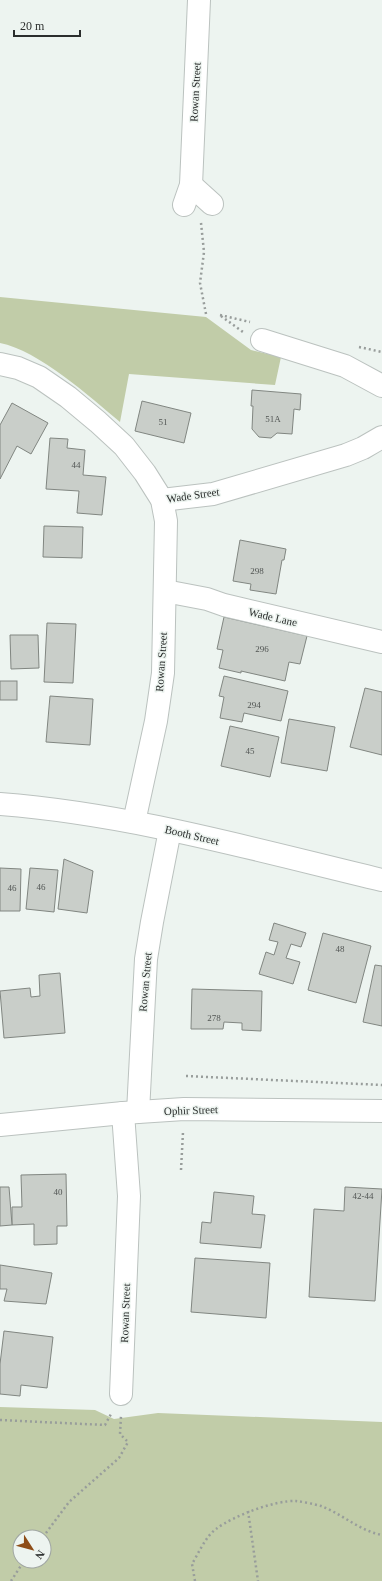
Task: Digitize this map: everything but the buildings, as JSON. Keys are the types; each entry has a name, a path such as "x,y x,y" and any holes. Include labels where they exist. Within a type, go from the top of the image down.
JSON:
{"street":[{"name":"Rowan Street","path":"187,196 199,0"},
{"path":"187,196 212,204"},
{"path":"262,340 345,366 382,386"},
{"name":"Wade Street","path":"0,364 18,368 39,377 68,397 98,422 124,446 146,473 162,500 214,494 346,455 363,448 382,437"},
{"name":"Rowan Street","path":"134,822 156,721 163,673 166,521 162,500"},
{"name":"Wade Lane","path":"165,591 207,599 224,605 382,642"},
{"name":"Booth Street","path":"0,804 48,808 134,822 382,880"},
{"name":"Rowan Street","path":"121,1394 131,1113 146,959 170,830"},
{"name":"Ophir Street","path":"0,1125 184,1109 382,1111"}],"path":[{"path":"187,196 194,207 201,224 204,252 200,283 206,314"},
{"path":"220,315 245,334 262,340"},
{"path":"186,1076 382,1085"},
{"path":"181,1170 183,1132"},
{"path":"0,1420 105,1425 121,1394"},
{"path":"49,1529 69,1502 119,1458 128,1442 120,1434 121,1394"},
{"path":"195,1581 192,1564 202,1546 215,1529 248,1511 267,1506 296,1501 321,1506 368,1530 382,1535"},
{"path":"248,1511 258,1581"},
{"path":"11,1581 19,1569"}],"green space":[{"path":"0,297 206,317 251,350 281,357 275,385 129,374 120,422 47,364 15,347 0,343"},
{"path":"0,1407 95,1410 114,1419 158,1413 382,1422 382,1581 0,1581"}]}
